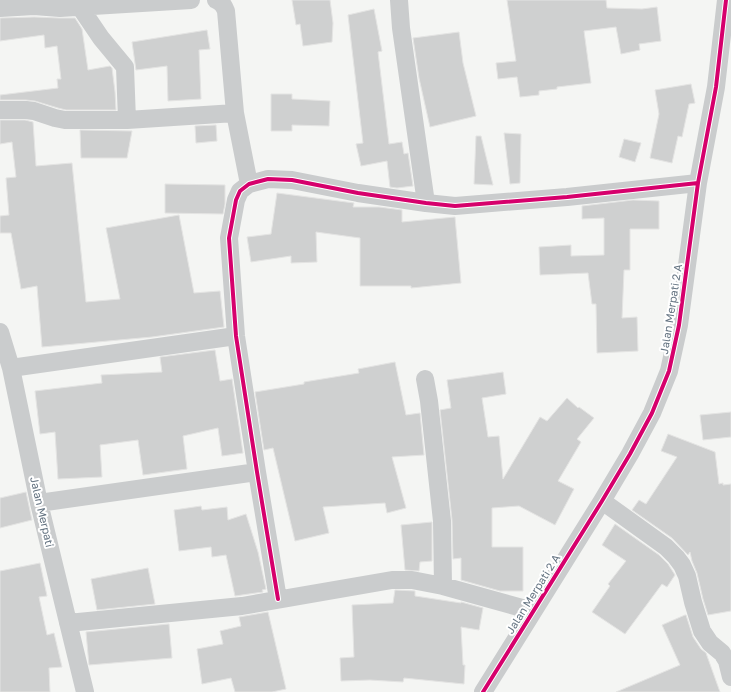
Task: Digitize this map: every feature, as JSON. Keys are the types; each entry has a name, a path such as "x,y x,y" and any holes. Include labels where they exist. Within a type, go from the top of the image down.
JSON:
{"street":[{"path":"0,8 34,6 60,8 191,0"},
{"path":"216,0 224,6 226,11 235,113 249,184"},
{"path":"399,0 401,28 426,203"},
{"name":"Jalan Merpati 2 A","path":"483,692 630,454 652,413 669,371 680,325 698,183 724,86 726,0"},
{"path":"80,7 101,38 125,67 127,120"},
{"path":"0,110 34,111 65,120 127,120 235,113"},
{"path":"278,599 236,336 230,238 236,200 240,191 249,184 268,179 292,180 358,193 455,206 567,197 698,183"},
{"name":"Jalan Merpati","path":"0,332 11,368 39,503 85,692"},
{"path":"11,368 236,336"},
{"path":"425,379 429,401 442,521 443,586"},
{"path":"39,503 257,472"},
{"path":"602,501 666,547 676,556 687,576 702,631 710,643 722,653 727,661 731,677"},
{"path":"68,623 242,606 392,580 412,580 443,586 533,611"}],"building":[{"path":"292,0 330,0 333,23 332,42 303,46 300,24 296,25"},
{"path":"507,0 606,0 607,8 642,9 657,7 661,41 639,44 640,50 621,54 616,27 584,31 591,83 557,87 557,89 539,91 539,95 520,97 517,77 498,79 496,63 516,61"},
{"path":"374,9 382,51 378,52 389,144 402,142 404,154 408,153 413,186 397,188 390,187 387,161 361,166 356,144 363,143 348,15"},
{"path":"0,18 75,18 82,29 88,70 110,66 112,68 116,110 66,110 35,101 0,100 0,95 58,88 57,79 61,79 57,46 45,48 44,35 0,41"},
{"path":"207,30 210,49 199,50 201,99 168,101 167,66 136,70 132,42"},
{"path":"459,32 463,63 476,116 430,127 419,78 413,38"},
{"path":"691,84 695,103 689,104 682,137 678,136 672,163 650,158 659,114 655,90"},
{"path":"271,94 292,94 292,99 330,101 329,126 292,125 292,131 271,131"},
{"path":"0,120 25,120 33,122 36,166 72,163 86,302 120,299 106,228 179,215 194,293 220,291 224,327 152,337 42,347 37,286 21,289 11,233 0,233 0,216 9,215 6,178 16,177 12,142 0,144"},
{"path":"216,125 217,141 196,143 195,126"},
{"path":"80,130 132,131 127,158 81,158"},
{"path":"504,133 521,134 520,183 510,184"},
{"path":"476,136 481,136 493,185 474,184"},
{"path":"624,139 641,143 635,162 619,157"},
{"path":"165,184 225,185 225,204 223,214 165,213"},
{"path":"277,193 354,203 353,207 379,207 402,210 402,222 455,217 461,283 411,288 411,286 360,286 360,238 316,232 317,262 291,263 291,256 251,262 247,237 271,234"},
{"path":"633,200 659,201 659,229 630,229 630,270 624,270 622,318 637,317 638,351 597,353 596,304 592,304 588,273 540,275 539,247 571,245 571,256 604,255 604,218 582,219 582,206"},
{"path":"215,350 220,381 232,379 243,453 222,456 218,428 183,436 187,469 143,475 138,440 100,445 102,477 58,479 55,432 40,434 35,391 102,383 101,375 162,372 160,357"},
{"path":"395,362 406,415 420,413 424,455 392,457 406,508 387,513 385,503 323,507 329,533 295,541 273,448 264,450 255,392 359,373 358,369"},
{"path":"503,372 506,394 482,398 488,437 499,436 503,479 540,417 547,421 567,398 578,408 579,407 594,418 577,439 581,442 558,481 574,489 555,525 519,506 492,508 492,547 523,547 523,591 500,591 461,580 461,558 453,559 452,520 440,410 451,408 447,380"},
{"path":"731,412 731,437 703,440 700,415"},
{"path":"668,434 715,452 719,484 731,484 731,611 708,615 690,552 688,555 672,538 632,510 639,500 646,504 677,457 661,451"},
{"path":"26,492 32,520 0,528 0,498"},
{"path":"201,506 202,510 227,507 228,520 246,514 258,552 266,589 262,590 263,592 235,596 226,555 212,557 211,547 179,551 174,510"},
{"path":"432,522 432,561 420,562 419,571 405,570 401,525"},
{"path":"615,524 659,555 668,564 675,575 667,587 662,584 625,634 592,612 610,586 608,584 626,561 602,545"},
{"path":"40,563 47,596 39,597 47,635 54,633 62,667 49,668 50,692 0,692 0,571"},
{"path":"148,568 155,604 97,610 91,579"},
{"path":"395,590 415,591 415,596 461,602 483,608 479,630 461,627 463,665 465,665 464,684 404,678 403,682 370,680 341,681 340,658 354,657 352,605 393,603"},
{"path":"268,612 286,689 272,692 235,692 231,678 202,684 197,649 223,644 220,631 241,626 239,617"},
{"path":"685,615 693,637 701,649 706,653 720,692 616,692 680,665 662,625"},
{"path":"169,624 172,658 89,665 86,632"}],"cycle path":[{"path":"483,692 630,454 652,413 669,371 679,325 698,183 716,87 726,0"},
{"path":"278,599 236,336 229,238 236,200 240,191 249,184 268,179 292,180 358,193 455,206 567,197 698,183"}]}
